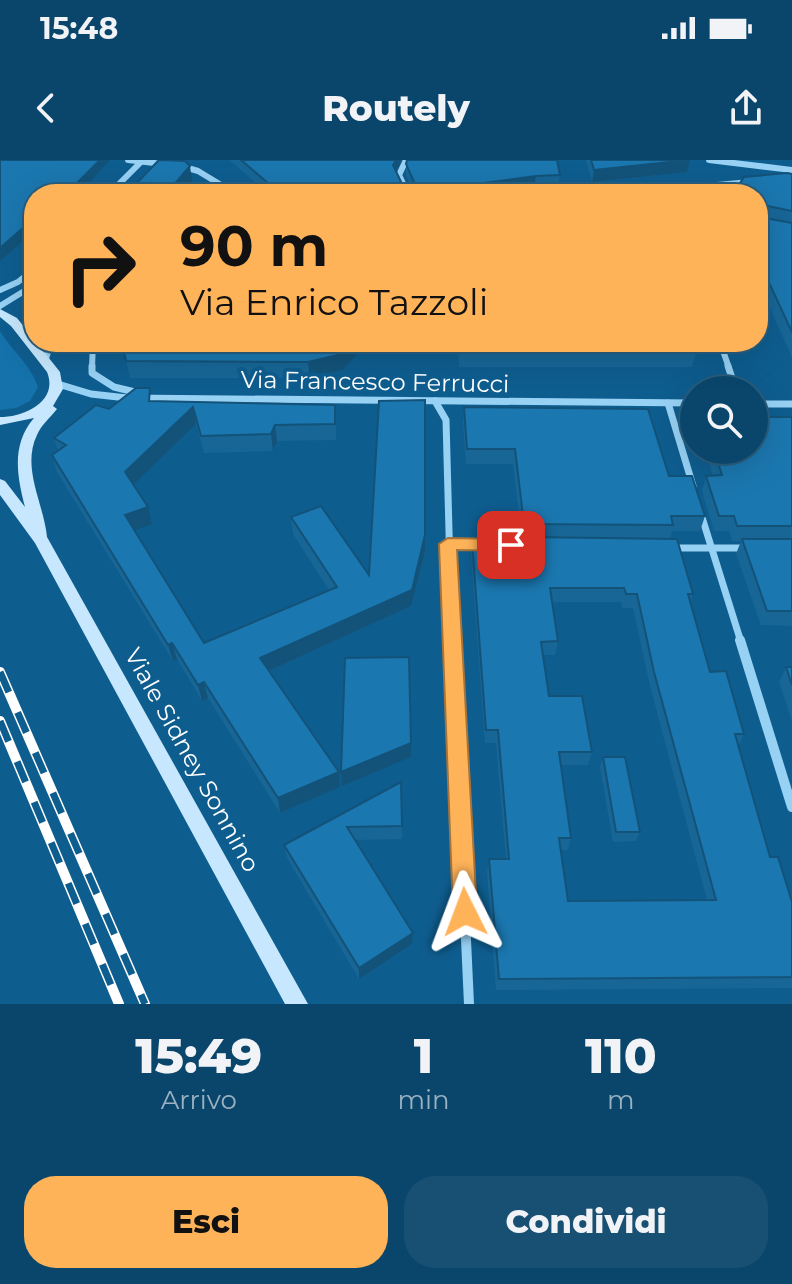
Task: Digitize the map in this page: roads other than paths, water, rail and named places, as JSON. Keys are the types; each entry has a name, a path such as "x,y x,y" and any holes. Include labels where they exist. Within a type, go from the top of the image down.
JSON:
{"street":[{"path":"128,160 158,162 198,171 219,184"},
{"path":"403,184 399,175 406,160"},
{"path":"709,160 732,168 792,170"},
{"path":"119,184 142,161"},
{"path":"147,173 158,162"},
{"path":"728,183 732,168"},
{"path":"718,184 754,182"},
{"path":"0,290 24,278"},
{"path":"0,306 24,293"},
{"path":"0,313 11,317 24,337"},
{"path":"0,421 22,419 35,413 56,390 46,359 39,352"},
{"path":"46,359 48,352"},
{"path":"92,352 90,365 99,380 121,391 167,398"},
{"path":"723,352 731,376"},
{"name":"Via Francesco Ferrucci","path":"56,390 104,396 167,398 680,403"},
{"name":"Viale Sidney Sonnino","path":"41,540 26,467 26,447 30,433 50,409 56,390"},
{"path":"435,401 446,420 448,544 469,1004"},
{"path":"668,403 694,490"},
{"path":"768,404 792,404"},
{"name":"Viale Sidney Sonnino","path":"0,484 41,540 297,1004"},
{"path":"699,505 792,807"},
{"path":"448,544 496,545"},
{"path":"654,547 752,548"}],"railway":[{"path":"0,672 145,1004"},
{"path":"0,721 119,1004"}]}
